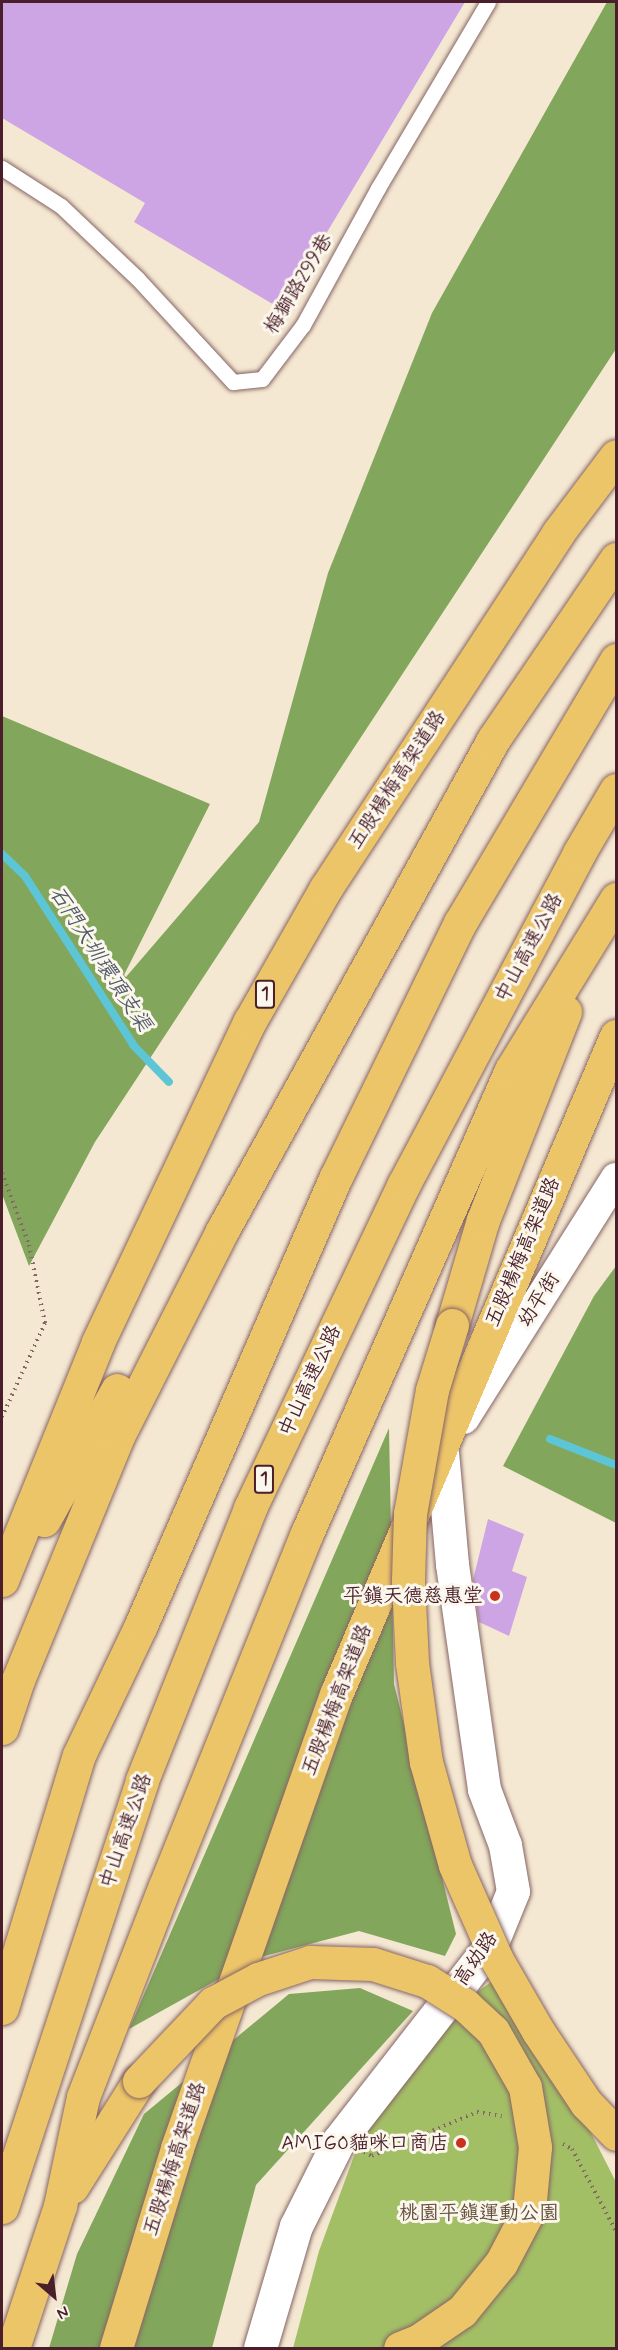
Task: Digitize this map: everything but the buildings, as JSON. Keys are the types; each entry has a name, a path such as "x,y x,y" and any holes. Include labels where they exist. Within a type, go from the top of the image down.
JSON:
{"highway":[{"name":"五股楊梅高架道路","path":"2,1580 98,1342 250,1021 326,888 558,533 616,456"},
{"path":"2,1728 18,1680 118,1436 222,1231 493,741 616,559"},
{"path":"2,2008 80,1755 146,1614 336,1178 460,923 616,660"},
{"name":"中山高速公路","path":"2,2207 142,1780 250,1508 404,1184 579,853 616,790"},
{"path":"13,2349 60,2206 83,2097 165,1886 308,1533 511,1070 592,943 616,899"},
{"path":"592,943 483,1221 432,1390 410,1513 408,1581 412,1664 426,1762 455,1864 497,1960 538,2031 586,2103 616,2134"},
{"name":"五股楊梅高架道路","path":"116,2349 177,2148 337,1692 616,1036"},
{"path":"2,1585 23,1557 107,1409 205,1223 319,1052"},
{"path":"60,2206 139,2081 213,2003 258,1979 310,1962 373,1964 427,1981 465,2005 493,2031 525,2086 534,2147 529,2210 501,2263 462,2311 418,2341 400,2349"}],"street":[{"name":"幼平街","path":"442,1453 616,1178"},
{"name":"高幼路","path":"260,2349 296,2226 339,2140 491,1945 513,1890 505,1845 484,1789 452,1564 442,1453"}],"lane":[{"name":"梅獅路299巷","path":"2,168 61,206 137,278 233,382 262,379 303,325 378,188 488,2"}],"path":[{"path":"2,1173 29,1245 45,1323 2,1417"},
{"path":"339,2140 372,2156 477,2112 506,2117"},
{"path":"553,2139 572,2149 616,2231"}],"green space":[{"path":"607,2 616,2 616,349 95,1142 29,1266 2,1194 2,716 210,804 124,975 126,977 259,822 328,573 432,313"},
{"path":"616,1266 616,1523 503,1466 594,1296"},
{"path":"389,1428 394,1684 456,1934 445,1956 359,1931 257,1958 129,2029"},
{"name":"桃園平鎮運動公園","path":"508,1970 616,2182 616,2348 293,2348 319,2251 361,2137 470,1997"},
{"path":"360,1988 413,2011 256,2185 212,2348 49,2348 77,2254 144,2114 289,1994"}],"waterway":[{"name":"石門大圳環頂支渠","path":"2,854 25,876 134,1046 169,1082"},
{"name":"石門大圳環頂支渠","path":"550,1439 616,1465"}],"place":[{"name":"平鎮天德慈惠堂","path":"495,1596"},
{"name":"AMIGO貓咪口商店","path":"461,2143"}]}
